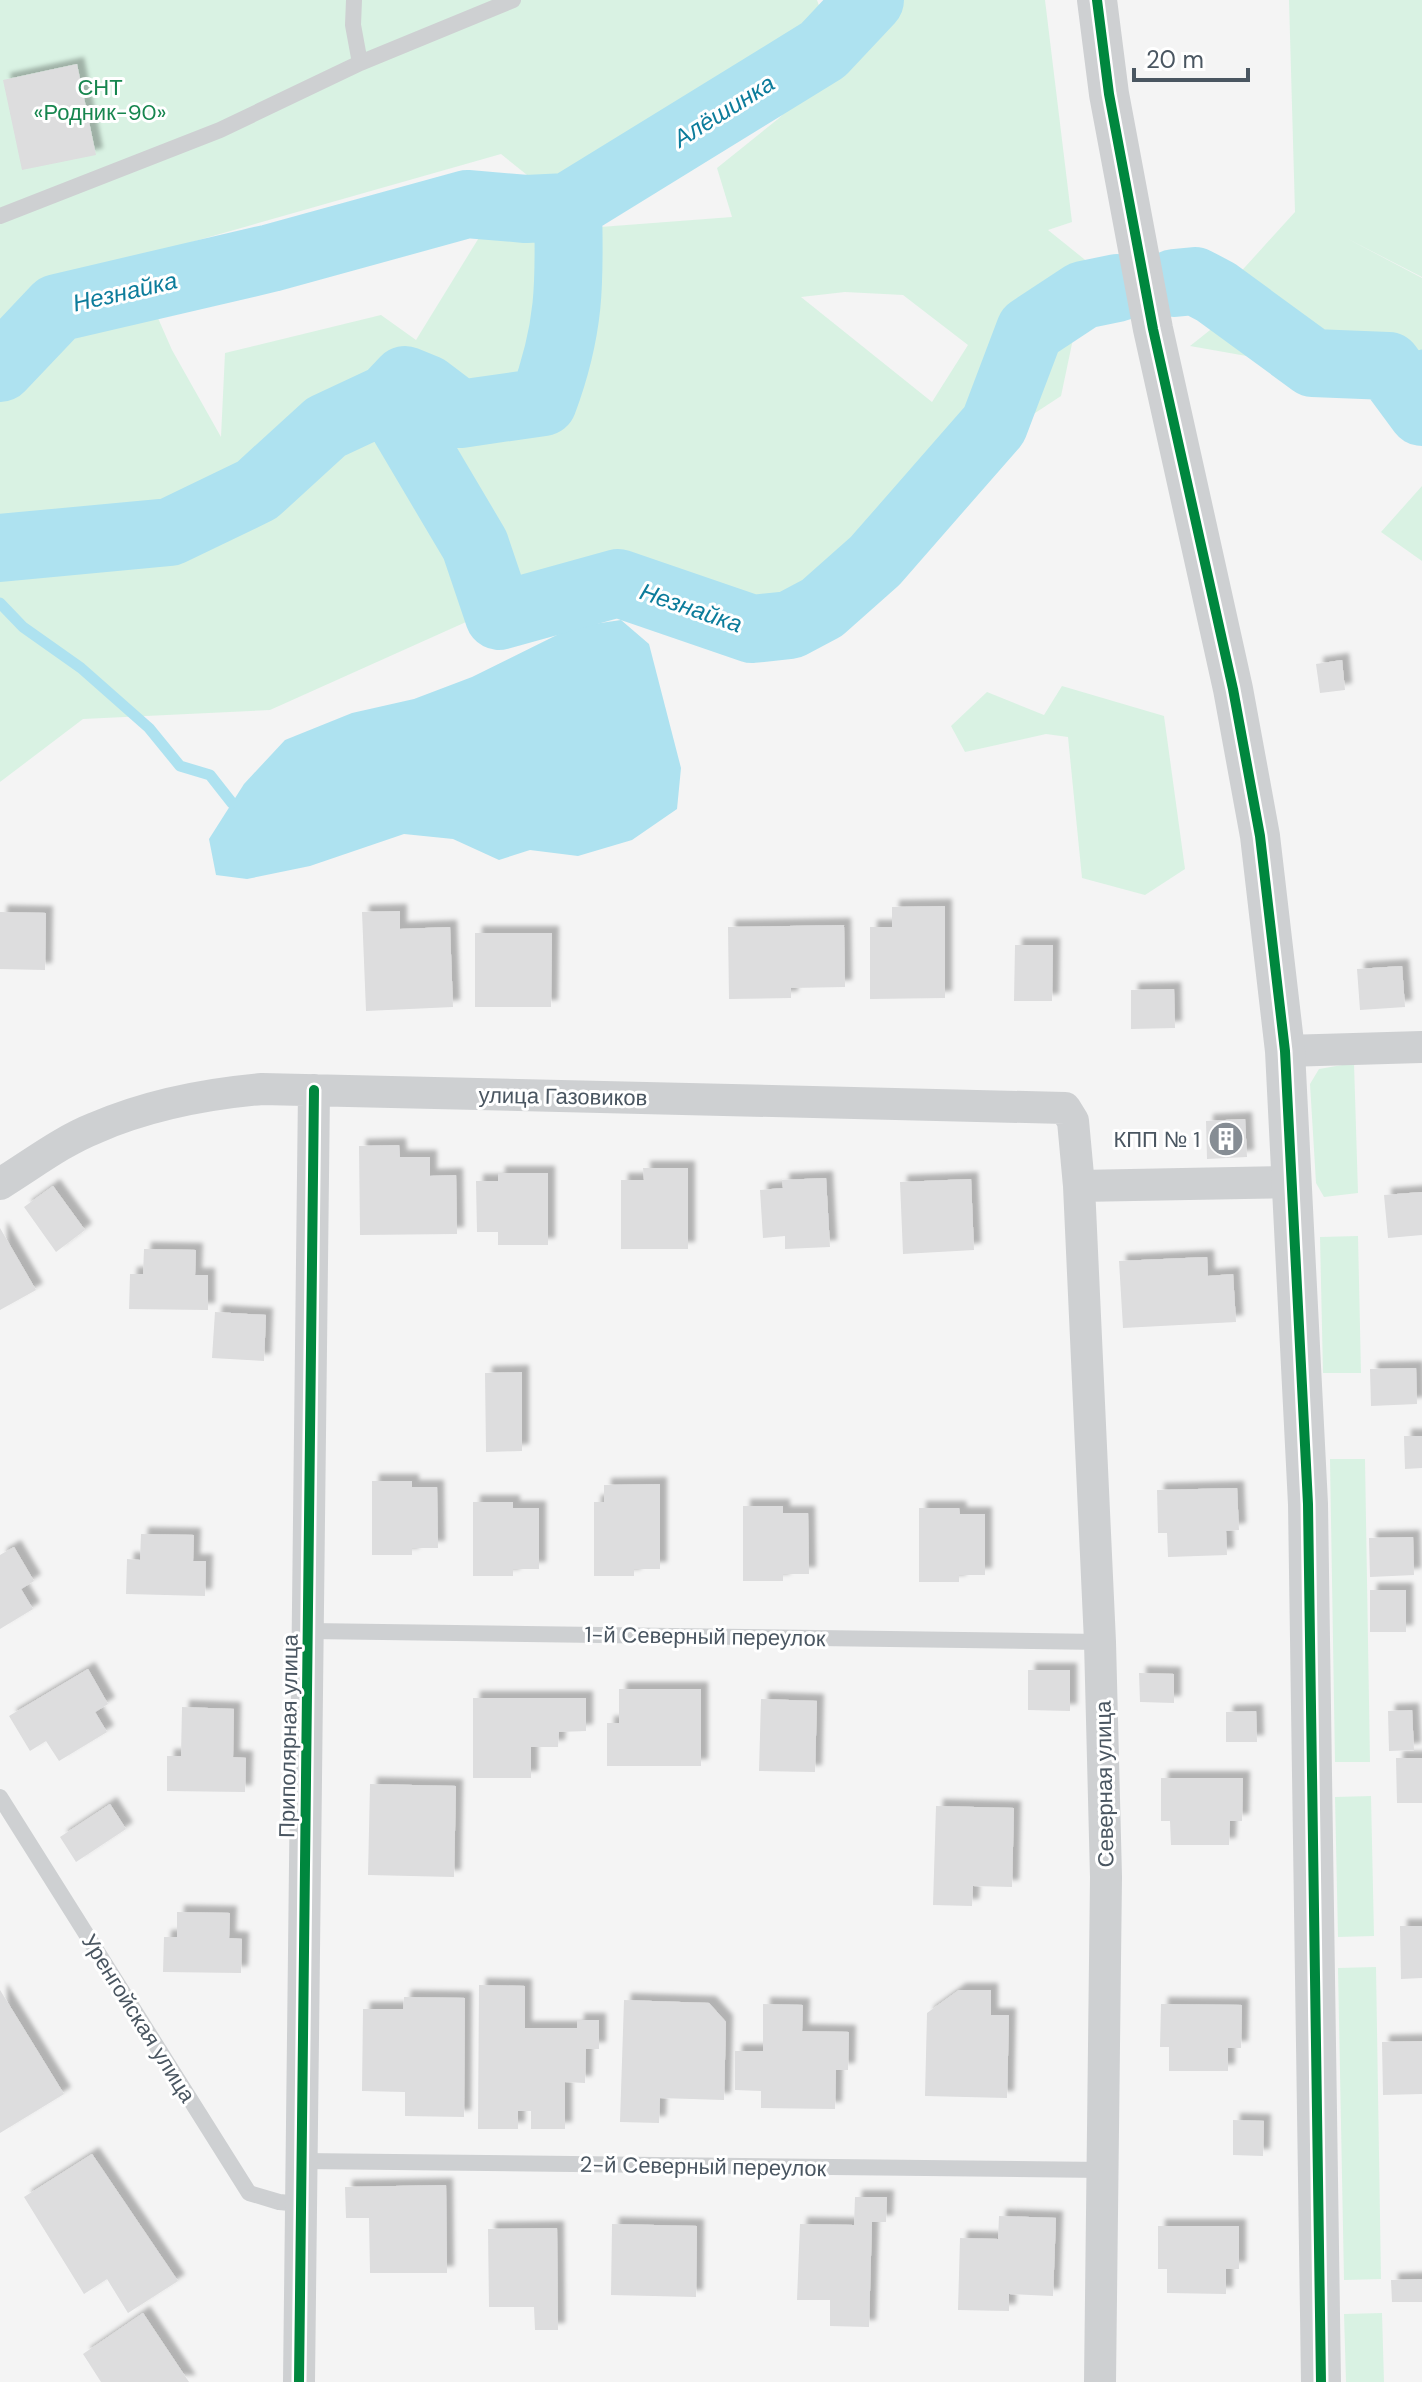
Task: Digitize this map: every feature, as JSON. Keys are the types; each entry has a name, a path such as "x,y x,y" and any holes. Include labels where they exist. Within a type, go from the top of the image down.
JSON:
{"street":[{"path":"1097,0 1109,94 1158,352 1233,689 1257,821 1285,1051 1308,1504 1321,2382"},
{"path":"1285,1051 1422,1047"},
{"name":"улица Газовиков","path":"0,1184 94,1128 172,1103 217,1093 314,1090 1065,1108 1073,1121 1079,1186"},
{"name":"Приполярная улица","path":"299,2382 314,1090"},
{"path":"1079,1186 1292,1182"},
{"name":"Северная улица","path":"1079,1186 1100,1642 1106,1877 1100,2382"}],"lane":[{"path":"354,0 353,25 360,63"},
{"path":"0,216 256,115 360,63 513,0"},
{"name":"1-й Северный переулок","path":"310,1631 1100,1642"},
{"name":"Уренгойская улица","path":"0,1797 249,2193 279,2202 301,2204"},
{"name":"2-й Северный переулок","path":"302,2161 1104,2170"}],"green space":[{"name":"СНТ «Родник-90»","path":"0,0 817,0 825,22 822,72 775,108 542,187 501,154 132,259 172,350 221,437 225,353 381,315 416,340 480,236 732,217 717,168 778,119 860,41 889,0 1045,0 1072,222 1048,230 1089,263 1061,396 986,445 794,605 764,616 617,570 517,599 270,710 83,719 0,782","holes":["845,292 903,295 968,345 932,402 801,297"]},
{"path":"1289,0 1422,0 1422,277 1346,238 1422,278 1422,424 1383,380 1190,346 1239,307 1226,288 1295,212"},
{"path":"1422,486 1422,561 1381,532"},
{"path":"1062,686 1164,716 1185,869 1145,895 1082,878 1068,737 1046,734 965,752 951,726 987,692 1044,715"},
{"path":"1354,1063 1358,1193 1324,1197 1316,1183 1310,1084 1319,1069"},
{"path":"1358,1236 1361,1373 1323,1373 1320,1237"},
{"path":"1330,1459 1365,1459 1370,1762 1335,1762"},
{"path":"1371,1796 1374,1936 1338,1937 1335,1797"},
{"path":"1376,1967 1381,2279 1344,2280 1338,1968"},
{"path":"1382,2313 1384,2382 1346,2382 1344,2314"}],"water":[{"path":"621,620 649,644 681,768 677,809 632,840 578,856 530,850 499,860 453,839 404,834 310,866 247,879 216,875 209,839 244,784 285,740 352,713 414,699 472,677 573,627"}],"building":[{"path":"77,64 96,155 22,170 3,80"},
{"path":"1342,660 1345,690 1320,693 1316,664"},
{"path":"945,906 945,998 870,999 870,927 892,927 892,907"},
{"path":"400,911 400,929 450,927 453,1007 366,1011 362,912"},
{"path":"0,912 46,913 45,970 0,969"},
{"path":"844,925 845,987 791,988 791,998 729,999 728,927"},
{"path":"475,933 552,933 551,1007 475,1007"},
{"path":"1015,945 1053,945 1052,1001 1014,1001"},
{"path":"1402,966 1405,1007 1360,1010 1357,969"},
{"path":"1174,989 1175,1028 1131,1029 1131,990"},
{"name":"КПП № 1","path":"1245,1119 1247,1157 1207,1159 1206,1121"},
{"path":"399,1145 400,1157 430,1157 430,1176 456,1175 457,1234 360,1235 359,1146"},
{"path":"643,1168 688,1168 688,1249 621,1249 621,1180 644,1180"},
{"path":"498,1173 548,1173 548,1245 498,1245 498,1232 477,1232 476,1181 498,1181"},
{"path":"826,1178 830,1247 785,1249 785,1236 763,1238 760,1190 783,1188 782,1180"},
{"path":"971,1179 974,1250 903,1254 900,1182"},
{"path":"53,1186 85,1230 56,1252 24,1207"},
{"path":"1422,1192 1422,1235 1388,1238 1384,1195"},
{"path":"0,1228 36,1290 0,1310"},
{"path":"144,1249 196,1250 195,1275 208,1275 208,1310 129,1309 130,1274 143,1274"},
{"path":"1207,1257 1208,1276 1233,1274 1236,1322 1123,1328 1119,1261"},
{"path":"215,1312 266,1315 264,1361 212,1358"},
{"path":"1416,1368 1417,1404 1371,1406 1370,1369"},
{"path":"522,1372 522,1451 486,1452 485,1373"},
{"path":"1404,1436 1422,1436 1422,1468 1405,1469"},
{"path":"372,1481 412,1481 412,1487 437,1487 438,1548 412,1548 412,1555 372,1555"},
{"path":"660,1484 660,1569 634,1569 634,1576 594,1576 594,1502 604,1502 604,1485"},
{"path":"1237,1488 1239,1530 1226,1531 1227,1555 1168,1557 1167,1533 1158,1533 1157,1490"},
{"path":"473,1502 513,1502 513,1508 539,1508 539,1569 513,1569 513,1576 473,1576"},
{"path":"743,1506 783,1506 783,1513 808,1513 809,1574 783,1574 783,1581 743,1581"},
{"path":"919,1508 959,1508 960,1514 985,1514 985,1575 959,1575 959,1582 919,1582"},
{"path":"141,1534 194,1535 193,1561 206,1561 205,1596 126,1594 127,1559 140,1560"},
{"path":"1413,1537 1414,1575 1370,1577 1369,1538"},
{"path":"14,1547 34,1581 21,1589 33,1609 0,1629 0,1555"},
{"path":"1370,1590 1406,1590 1406,1632 1370,1632"},
{"path":"88,1669 108,1704 95,1712 107,1732 59,1761 46,1741 30,1751 9,1716"},
{"path":"1028,1670 1070,1670 1070,1711 1028,1710"},
{"path":"1139,1673 1174,1674 1174,1703 1140,1702"},
{"path":"619,1689 701,1689 701,1766 607,1766 607,1723 619,1723"},
{"path":"473,1698 586,1698 586,1731 559,1732 558,1747 531,1747 531,1778 473,1778"},
{"path":"761,1699 817,1701 815,1772 759,1771"},
{"path":"182,1707 234,1709 233,1757 246,1758 245,1792 167,1791 167,1756 181,1756"},
{"path":"1412,1710 1414,1750 1389,1751 1388,1711"},
{"path":"1256,1711 1257,1742 1226,1742 1226,1712"},
{"path":"1396,1758 1422,1758 1422,1803 1397,1803"},
{"path":"1161,1778 1243,1778 1242,1821 1230,1821 1229,1845 1171,1845 1170,1821 1161,1821"},
{"path":"370,1784 456,1786 454,1877 368,1875"},
{"path":"110,1804 126,1829 76,1862 60,1837"},
{"path":"936,1806 1014,1808 1012,1887 973,1886 972,1906 933,1905"},
{"path":"177,1912 230,1913 229,1938 242,1939 241,1973 163,1972 164,1937 177,1937"},
{"path":"1400,1926 1422,1926 1422,1978 1401,1979"},
{"path":"479,1985 525,1986 525,2028 577,2028 577,2020 599,2020 599,2049 586,2049 585,2083 565,2082 565,2129 531,2129 531,2111 518,2111 518,2129 478,2129"},
{"path":"0,1990 64,2094 0,2133"},
{"path":"959,1990 991,1990 991,2015 1009,2015 1007,2098 925,2096 927,2013"},
{"path":"404,1997 465,1998 464,2117 405,2116 405,2092 362,2091 363,2009 403,2009"},
{"path":"624,2000 709,2003 726,2022 724,2100 660,2098 659,2123 620,2122"},
{"path":"763,2004 803,2005 802,2031 849,2032 848,2070 836,2070 835,2109 761,2108 761,2091 735,2090 735,2051 763,2051"},
{"path":"1161,2004 1242,2005 1241,2048 1228,2048 1228,2071 1169,2071 1169,2047 1160,2047"},
{"path":"1422,2041 1422,2094 1383,2095 1382,2042"},
{"path":"1233,2120 1264,2121 1263,2156 1233,2155"},
{"path":"92,2154 178,2281 128,2313 107,2279 84,2294 24,2197"},
{"path":"446,2185 447,2273 370,2273 369,2218 346,2218 345,2187"},
{"path":"855,2197 887,2197 886,2222 872,2222 869,2327 830,2326 830,2300 797,2300 800,2224 854,2225"},
{"path":"999,2216 1056,2218 1053,2296 1009,2294 1009,2311 958,2310 960,2238 998,2239"},
{"path":"612,2224 697,2226 696,2297 611,2295"},
{"path":"1158,2226 1239,2226 1239,2269 1226,2269 1226,2294 1167,2293 1167,2269 1158,2269"},
{"path":"557,2228 558,2330 535,2330 534,2307 489,2307 488,2229"},
{"path":"1422,2279 1422,2302 1392,2302 1391,2280"},
{"path":"143,2313 189,2382 101,2382 83,2354"}],"waterway":[{"name":"Алёшинка","path":"568,207 823,50 870,0"},
{"name":"Незнайка","path":"0,368 57,308 271,258 467,204 526,209 568,207 566,306 559,352 543,402 460,414 427,389 405,380 388,398"},
{"name":"Незнайка","path":"1174,283 1195,281 1216,292 1313,363 1388,366 1422,412"},
{"name":"Незнайка","path":"0,548 170,532 257,490 326,427 388,398 475,545 499,616 618,583 752,629 790,625 822,608 875,561 994,425 1030,330 1083,295 1117,288"},
{"name":"Незнайка","path":"1388,366 1422,355"},
{"path":"0,603 23,627 81,668 149,728 180,766 210,775 232,803"}],"cycle path":[{"path":"1097,0 1109,94 1153,329 1233,689 1260,836 1285,1051 1308,1504 1321,2382"},
{"path":"299,2382 314,1090"}],"place":[{"name":"КПП № 1","path":"1226,1139"}]}
